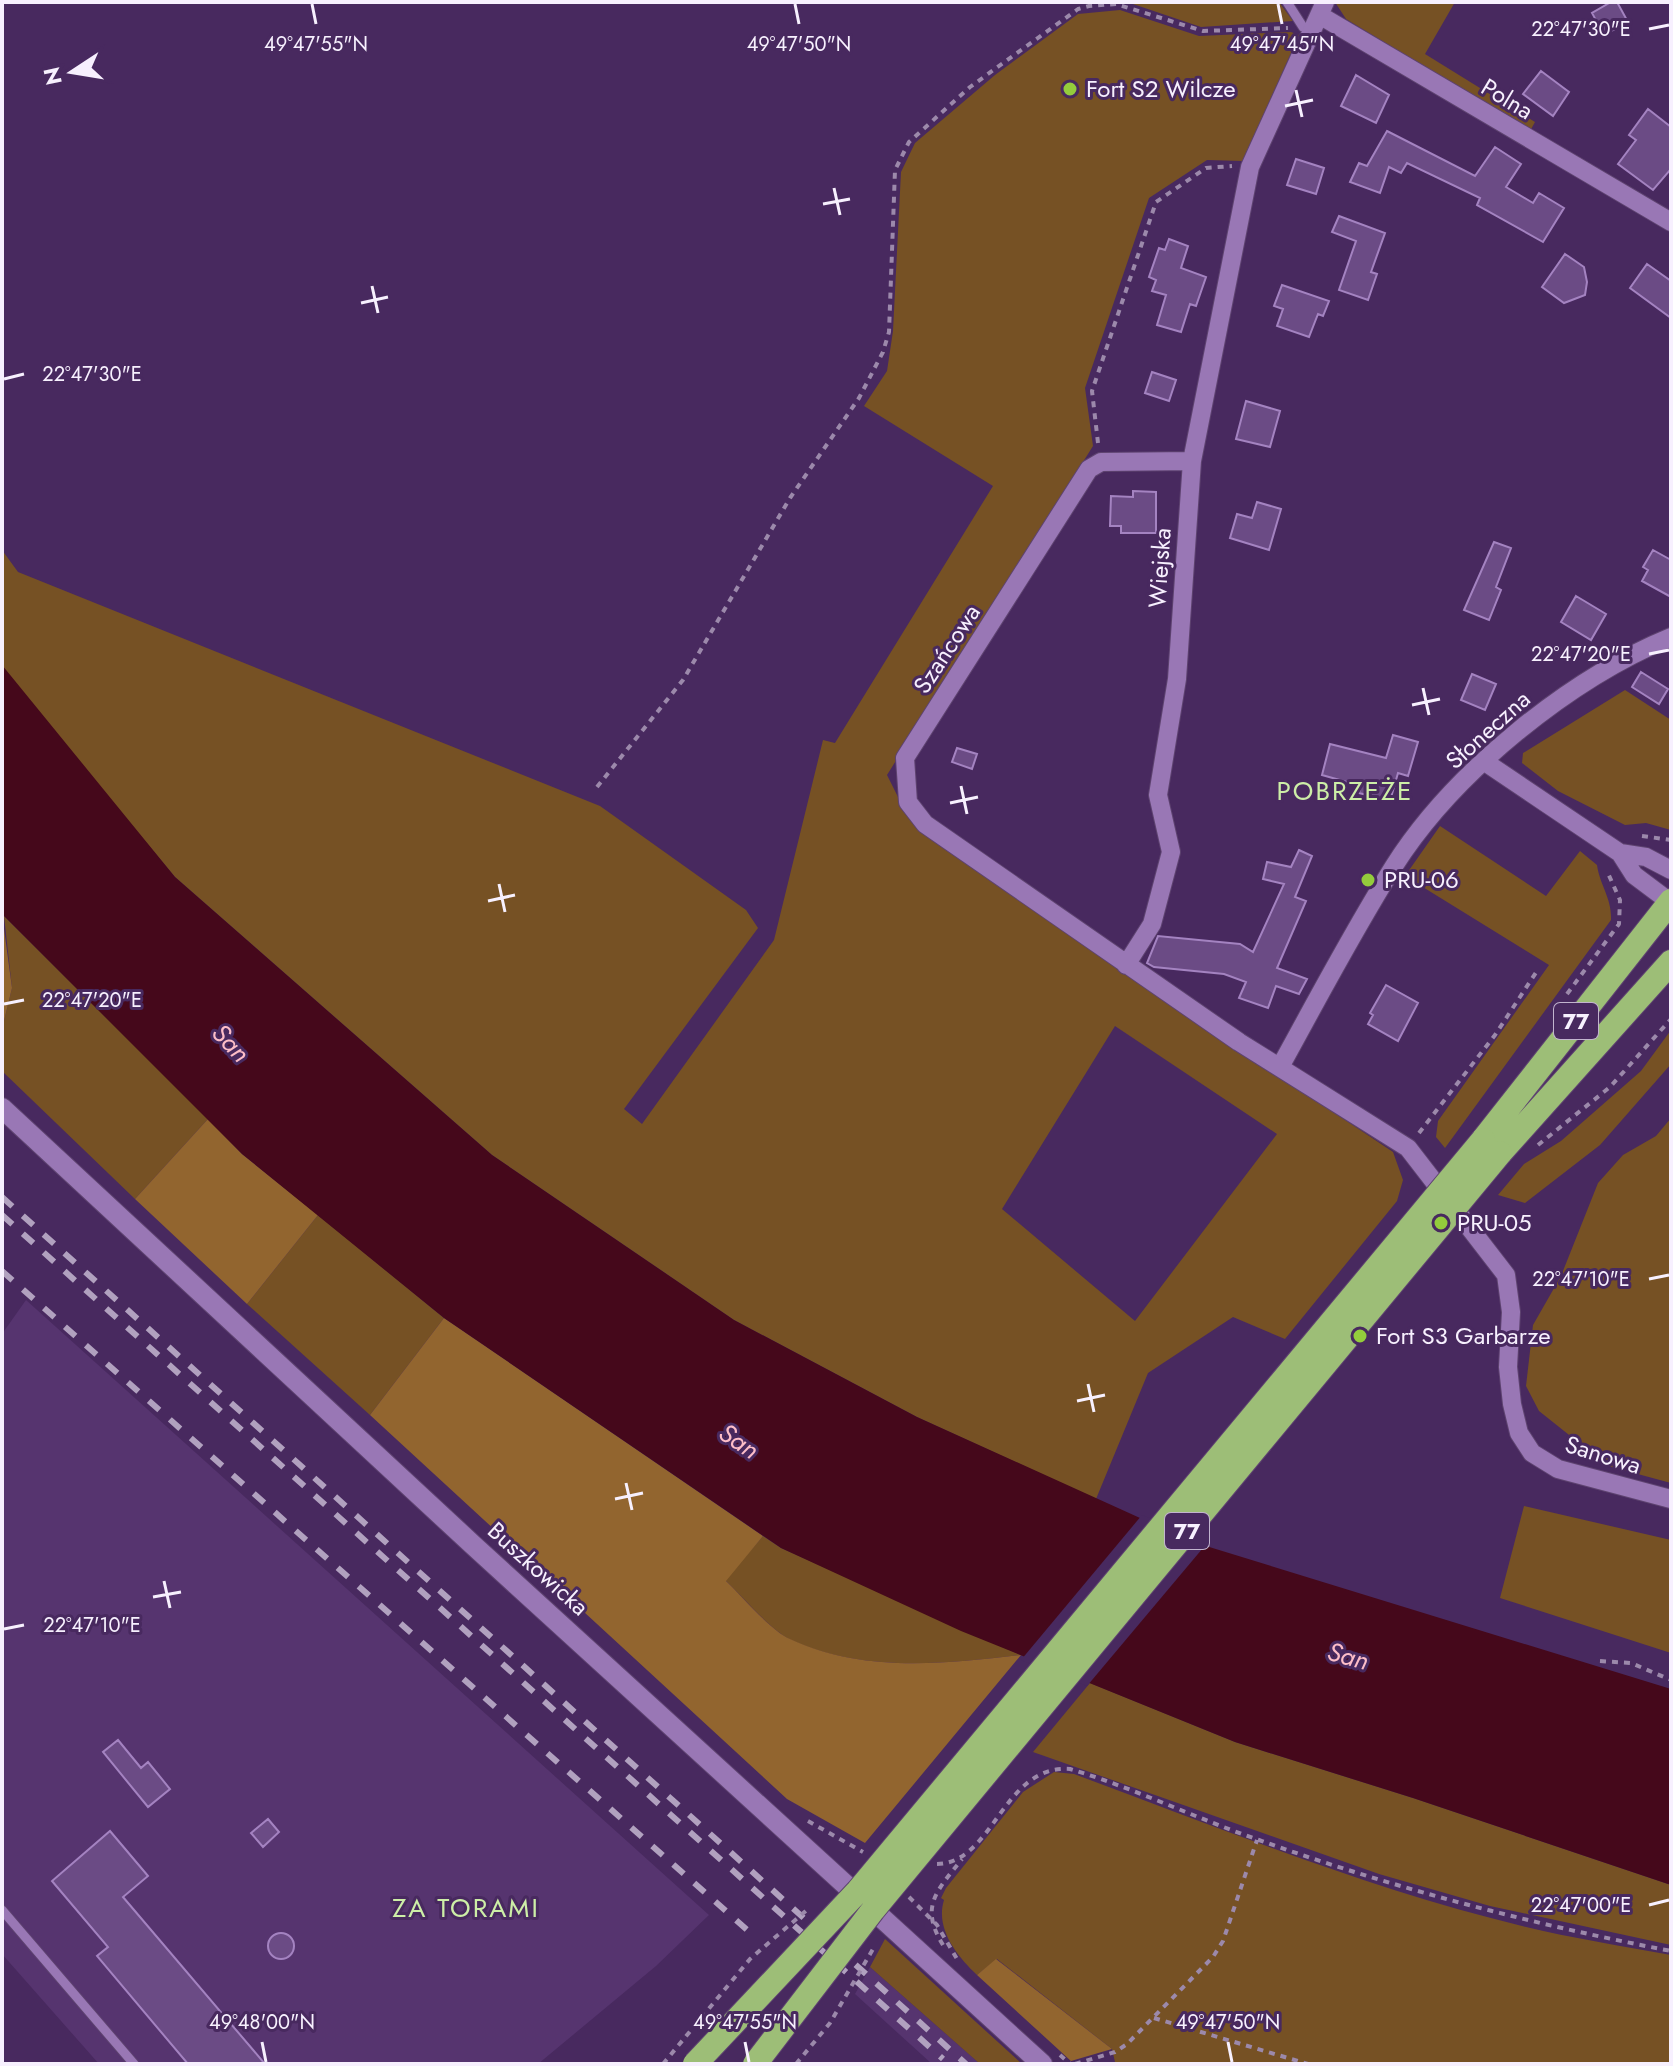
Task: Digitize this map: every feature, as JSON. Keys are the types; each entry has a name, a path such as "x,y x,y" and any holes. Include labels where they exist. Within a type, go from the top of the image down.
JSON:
{"highway":[{"name":"77","path":"755,2064 873,1910 1491,1147 1671,902"},
{"name":"77","path":"695,2064 858,1891 1491,1147 1663,979 1671,962"}],"street":[{"path":"1250,167 1316,19"},
{"name":"Polna","path":"1316,19 1671,222"},
{"name":"Wiejska","path":"1126,965 1152,924 1171,852 1158,795 1177,679 1192,461 1250,167"},
{"path":"1101,462 1192,461"},
{"name":"Szańcowa","path":"1101,462 1089,469 905,758 904,782 908,802 925,824 1126,965 1408,1148"},
{"name":"Słoneczna","path":"1280,1067 1395,864 1449,798 1521,726 1565,695 1671,637"},
{"path":"1485,762 1620,853 1634,875 1671,902"},
{"path":"1620,853 1646,857 1671,870"},
{"name":"Buszkowicka","path":"2,1108 449,1523 1046,2059"},
{"name":"Sanowa","path":"1408,1148 1506,1275 1511,1312 1508,1367 1512,1404 1519,1433 1532,1453 1558,1469 1671,1499"}],"lane":[{"path":"1287,2 1316,19"},
{"path":"2,1910 134,2064"}],"path":[{"path":"597,787 683,680 790,498 859,398 883,352 889,332 895,170 909,142 970,87 1088,4 1116,4 1203,31 1316,19"},
{"path":"1101,462 1092,391 1156,202 1206,168 1250,167"},
{"path":"1564,998 1619,924 1620,900 1607,871 1632,837 1647,835 1671,840"},
{"path":"1408,1148 1495,1035 1537,971"},
{"path":"1536,1146 1610,1087 1671,1019"},
{"path":"1600,1661 1631,1663 1671,1680"},
{"path":"957,1969 930,1924 940,1887 1017,1792 1043,1772 1060,1768 1087,1774 1257,1840 1499,1915 1671,1951"},
{"path":"803,1819 872,1858"},
{"path":"1075,2064 1115,2052 1213,1957 1223,1941 1257,1840"},
{"path":"931,1864 964,1857"},
{"path":"663,2064 750,1959 816,1903"},
{"path":"796,2064 830,2023 876,1945"},
{"path":"1153,2018 1308,2064"},
{"path":"1046,2059 1062,2064"}],"shaded area":[{"path":"1127,2 1279,2 1293,21 1201,27"},
{"path":"1335,2 1455,2 1425,54 1535,122 1530,131 1346,19"},
{"path":"1120,10 1199,36 1291,32 1299,35 1243,161 1207,160 1149,198 1085,388 1093,446 887,775 908,817 1142,984 1393,1152 1403,1180 1397,1201 1285,1339 1233,1317 1148,1373 1096,1499 917,1417 734,1320 492,1155 175,877 14,684 2,665 2,550 18,572 600,806 746,910 758,928 624,1109 642,1124 774,940 823,740 835,743 993,486 864,406 887,371 893,331 901,172 915,143 995,75 1078,14","holes":["1115,1026 1277,1134 1135,1321 1002,1209"]},
{"path":"1625,690 1671,720 1671,830 1646,823 1625,825 1558,791 1522,763 1523,753"},
{"path":"1440,826 1546,896 1580,851 1597,865 1610,905 1611,920 1445,1148 1436,1137 1438,1121 1549,965 1405,876"},
{"path":"2,914 12,988 2,1029"},
{"path":"4,916 208,1119 135,1199 2,1071 2,1029 12,988"},
{"path":"1671,1030 1671,1064 1600,1145 1525,1203 1498,1195 1524,1164 1561,1141 1641,1071"},
{"path":"1671,1118 1671,1483 1608,1466 1539,1411 1526,1386 1533,1325 1561,1276 1598,1183 1623,1155 1656,1136"},
{"path":"208,1119 242,1154 318,1215 247,1304 135,1199"},
{"path":"318,1215 444,1318 370,1415 247,1304"},
{"path":"26,1300 709,1915 656,1966 538,2064 99,2064 2,1954 2,1334"},
{"path":"444,1318 763,1536 726,1581 782,1635 817,1650 874,1661 933,1663 1021,1655 865,1843 787,1799 370,1415"},
{"path":"1524,1506 1671,1540 1671,1653 1500,1598"},
{"path":"763,1536 781,1548 1021,1655 933,1663 874,1661 817,1650 789,1639 725,1580"},
{"path":"1090,1683 1235,1742 1671,1885 1671,1945 1490,1906 1379,1874 1033,1752"},
{"path":"1054,1772 1074,1774 1296,1857 1465,1911 1596,1942 1671,1955 1671,2064 1085,2064 1115,2062 1112,2049 997,1959 977,1975 955,1951 943,1921 944,1900 941,1898 946,1888 1023,1792"},
{"path":"885,1939 1022,2064 980,2064 870,1967"},
{"path":"996,1959 1112,2049 1071,2061 977,1975"},
{"path":"870,1967 980,2064 932,2064 855,1994"}],"water":[{"name":"San","path":"2,665 175,877 492,1155 734,1320 917,1417 1193,1542 1671,1689 1671,1885 1235,1742 961,1631 781,1548 444,1318 242,1154 2,914"}],"pier":[{"path":"1142,1515 1208,1542 1087,1686 1021,1660"}],"building":[{"path":"1611,2 1617,2 1628,22 1604,35 1592,13"},
{"path":"1541,71 1569,92 1553,116 1523,94"},
{"path":"1356,75 1389,95 1376,123 1341,106"},
{"path":"1648,109 1671,127 1671,169 1653,190 1618,164 1636,140 1629,135"},
{"path":"1387,131 1475,176 1495,147 1521,164 1506,187 1533,203 1539,193 1564,208 1543,242 1477,205 1480,198 1407,163 1401,173 1389,167 1380,193 1350,182 1359,163 1367,166"},
{"path":"1296,159 1324,168 1316,194 1287,185"},
{"path":"1339,216 1385,233 1371,272 1377,274 1368,300 1339,290 1356,241 1332,232"},
{"path":"1169,239 1188,246 1181,268 1206,277 1196,306 1190,304 1181,332 1157,325 1166,295 1152,291 1156,280 1149,277 1159,248 1165,250"},
{"path":"1565,254 1584,267 1587,282 1585,295 1564,303 1542,287"},
{"path":"1647,264 1671,281 1671,318 1630,288"},
{"path":"1282,285 1329,301 1323,316 1318,314 1309,337 1277,326 1283,309 1274,306"},
{"path":"1152,372 1176,380 1169,401 1145,393"},
{"path":"1246,401 1280,411 1270,447 1236,439"},
{"path":"1133,491 1156,492 1156,533 1121,533 1121,526 1110,526 1111,496 1133,497"},
{"path":"1257,502 1281,509 1269,550 1230,538 1237,514 1252,518"},
{"path":"1494,542 1511,548 1496,587 1501,590 1489,620 1464,610"},
{"path":"1653,550 1671,560 1671,597 1642,581 1648,570 1643,567"},
{"path":"1576,596 1606,614 1591,640 1561,622"},
{"path":"1641,672 1668,689 1659,704 1632,687"},
{"path":"1472,674 1496,684 1485,710 1461,700"},
{"path":"1393,735 1418,742 1408,776 1398,773 1390,801 1359,793 1361,786 1322,775 1330,744 1386,758"},
{"path":"957,748 977,754 972,769 952,762"},
{"path":"1299,850 1312,856 1295,897 1306,901 1277,968 1307,979 1299,994 1276,986 1268,1008 1239,998 1246,982 1224,974 1154,967 1147,963 1158,936 1240,944 1253,952 1284,884 1263,879 1267,862 1291,867"},
{"path":"1386,985 1418,1003 1398,1041 1368,1024 1373,1015 1370,1013"},
{"path":"118,1740 141,1768 148,1762 170,1789 148,1807 103,1752"},
{"path":"268,1819 279,1832 263,1847 251,1833"},
{"path":"110,1831 148,1876 123,1897 265,2064 188,2064 97,1956 108,1947 52,1881"},
{"path":"281,1933 290,1937 294,1946 290,1955 281,1959 272,1955 268,1946 272,1937"}],"railway":[{"path":"2,1197 966,2064"},
{"path":"2,1215 943,2059"},
{"path":"2,1271 753,1935"}],"place":[{"name":"Fort S2 Wilcze","path":"1070,89"},
{"name":"PRU-06","path":"1368,880"},
{"name":"PRU-05","path":"1441,1223"},
{"name":"Fort S3 Garbarze","path":"1360,1336"}],"district":[{"name":"POBRZEŻE","path":"1345,791"},
{"name":"ZA TORAMI","path":"466,1908"}]}
